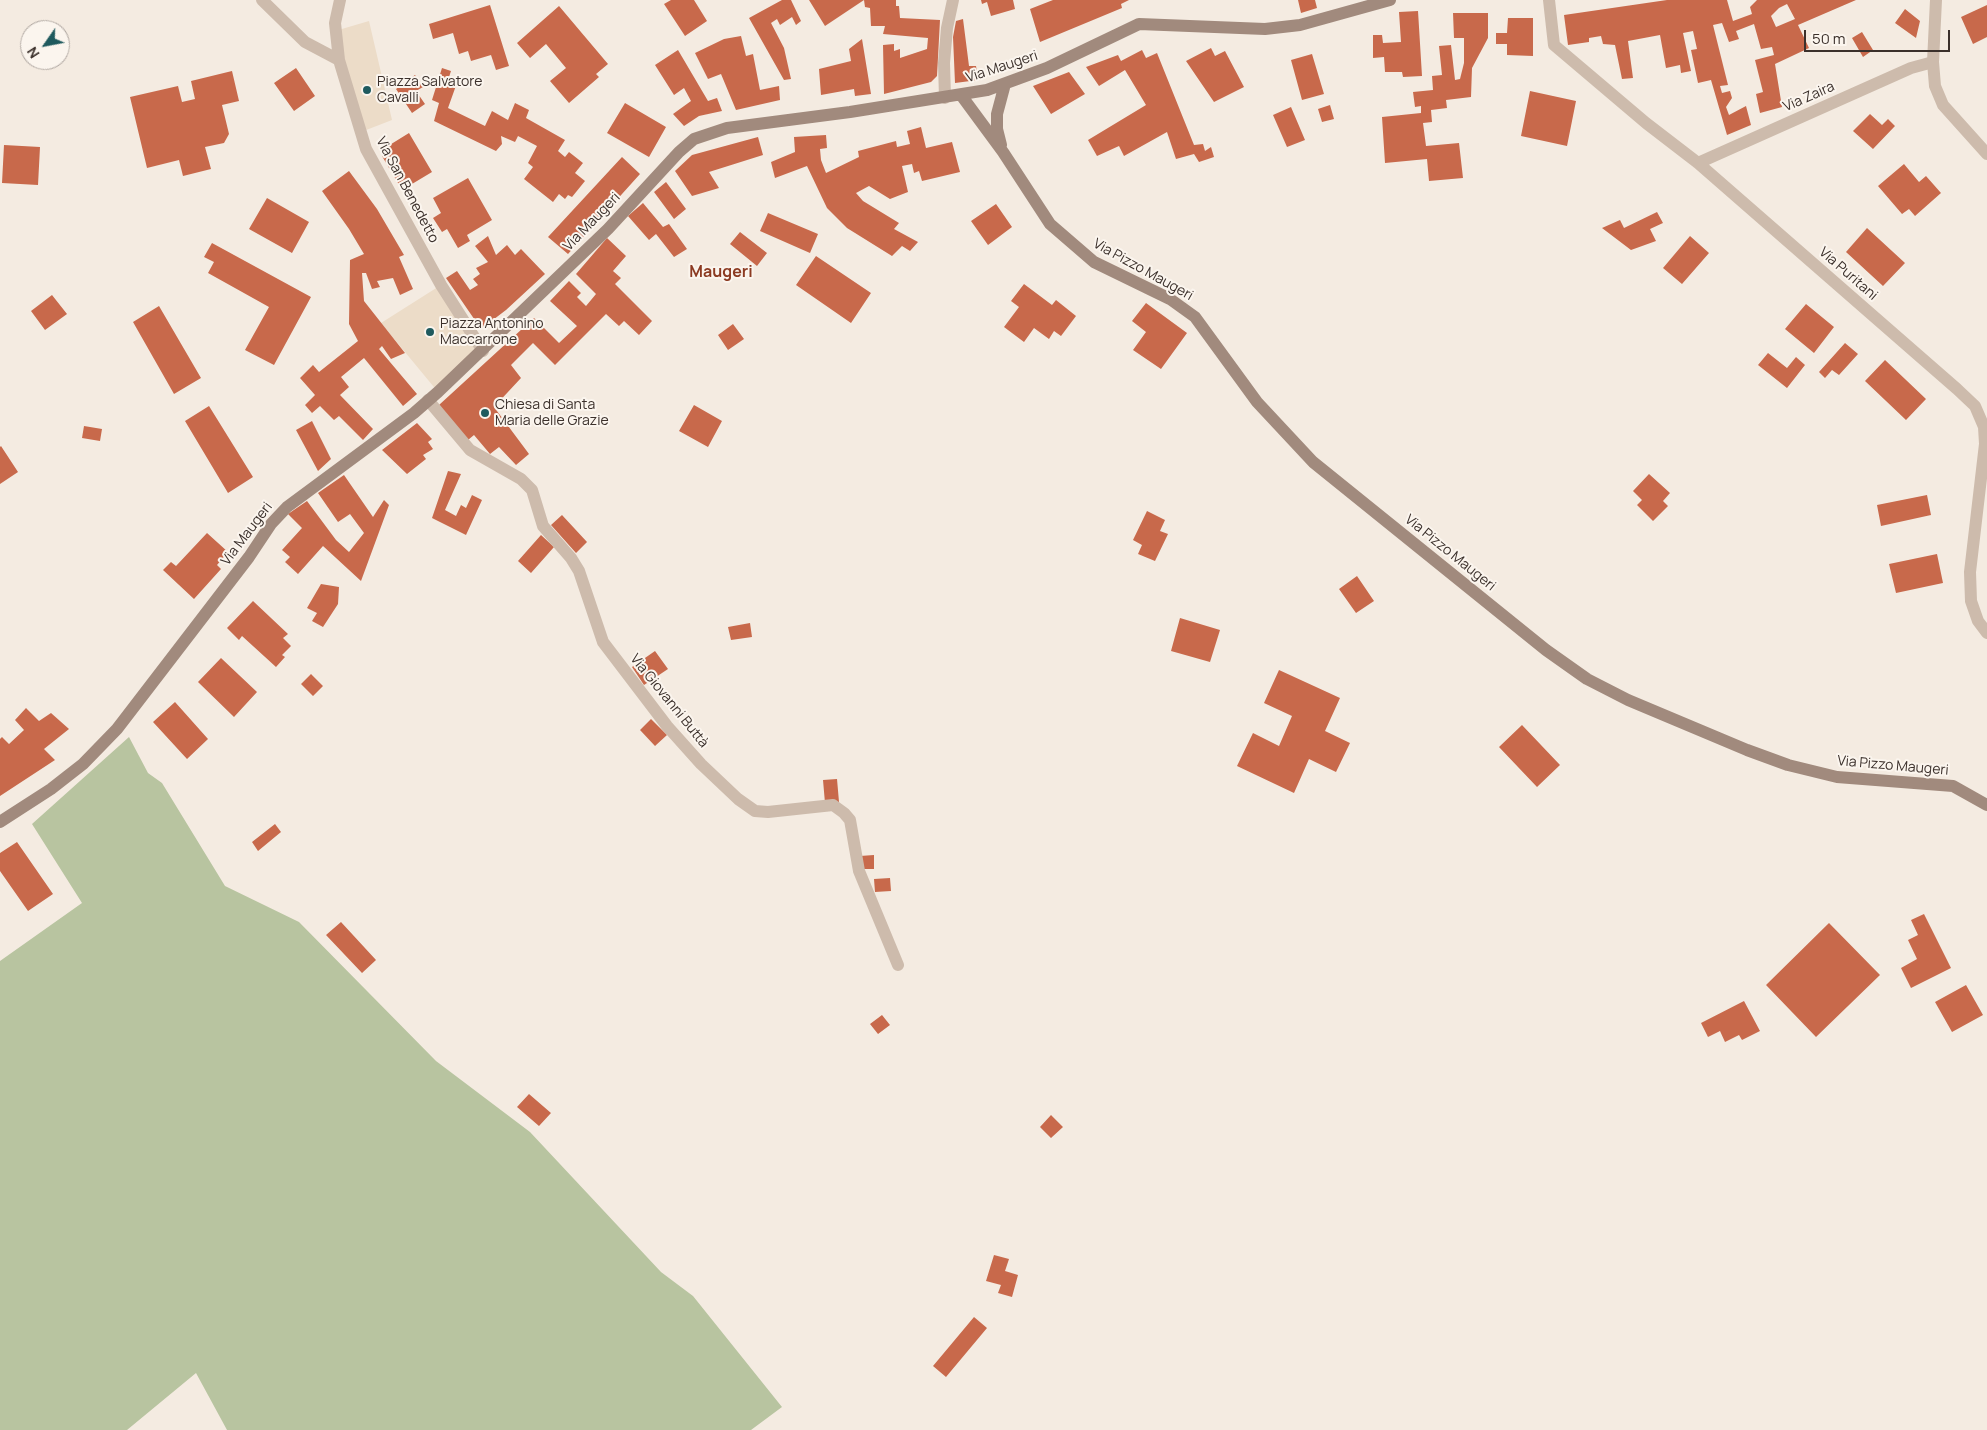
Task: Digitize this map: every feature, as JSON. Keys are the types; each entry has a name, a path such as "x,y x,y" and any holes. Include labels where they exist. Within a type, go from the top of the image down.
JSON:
{"street":[{"path":"262,0 305,42 339,60"},
{"name":"Via San Benedetto","path":"340,0 335,23 339,60 366,149 441,285 483,351"},
{"path":"945,98 946,28 953,0"},
{"name":"Via Maugeri","path":"0,822 51,789 83,764 117,729 249,557 270,524 287,507 428,400 483,351 608,229 679,152 694,139 727,128 961,96 1005,84 1079,54 1140,24 1265,29 1300,25 1390,0"},
{"name":"Via Puritani","path":"1549,0 1554,44 1646,123 1698,163 1958,389 1975,406 1984,427 1986,444 1970,572 1971,601 1978,621 1987,633"},
{"path":"1936,0 1933,62 1936,86 1943,105 1987,154"},
{"name":"Via Zaira","path":"1698,163 1911,68 1933,62"},
{"path":"1003,152 997,129 997,114 1005,84"},
{"name":"Via Pizzo Maugeri","path":"961,96 1003,152 1050,224 1073,246 1094,262 1162,295 1195,317 1257,402 1313,462 1546,650 1587,679 1628,700 1747,750 1788,765 1845,778 1953,786 1987,805"},
{"name":"Via Giovanni Buttà","path":"428,400 470,450 521,479 532,490 544,526 571,558 579,571 603,642 667,726 701,764 738,799 755,811 768,812 833,805 850,820 859,872 898,965"}],"green space":[{"path":"129,737 148,773 162,783 225,886 299,922 436,1061 530,1132 661,1272 693,1296 782,1407 751,1430 227,1430 196,1373 127,1430 0,1430 0,961 82,903 32,824"}],"shaded area":[{"name":"Piazza Salvatore Cavalli","path":"369,21 392,120 361,132 335,31"},
{"name":"Piazza Antonino Maccarrone","path":"441,285 483,351 438,392 381,323"}],"building":[{"path":"671,0 694,0 707,21 685,36 664,4"},
{"path":"782,0 791,0 801,21 796,25 792,17 780,25 777,19 771,23 784,48 791,79 784,80 749,18"},
{"path":"809,0 864,0 825,26"},
{"path":"864,0 896,0 896,6 899,6 900,18 940,20 937,76 931,82 884,94 883,45 894,44 894,51 900,49 900,58 927,49 928,38 883,34 885,26 871,26 870,8 865,7"},
{"path":"981,0 1013,0 1015,9 991,16 987,2 982,4"},
{"path":"1053,0 1129,0 1121,4 1122,8 1040,42 1030,9"},
{"path":"1298,0 1315,0 1317,8 1301,13"},
{"path":"1667,0 1727,0 1733,21 1752,14 1750,7 1757,0 1856,0 1798,25 1809,48 1775,64 1782,107 1760,113 1756,94 1763,92 1755,60 1774,55 1772,47 1761,49 1754,24 1736,31 1739,39 1729,42 1722,23 1713,25 1728,85 1720,86 1722,93 1730,91 1732,98 1726,107 1729,115 1746,106 1751,125 1727,135 1711,80 1698,83 1691,50 1697,49 1693,31 1683,33 1691,71 1681,73 1680,65 1666,68 1660,35 1628,41 1633,78 1622,79 1615,45 1603,44 1601,36 1589,38 1589,42 1568,45 1564,15","holes":["1787,4 1795,19 1776,27 1771,16 1779,8"]},
{"path":"490,5 509,66 496,70 491,55 471,61 468,51 459,54 453,33 433,39 429,24"},
{"path":"1987,5 1987,37 1973,44 1961,17"},
{"path":"559,6 608,64 596,74 599,77 569,103 550,81 566,68 546,44 530,58 517,43"},
{"path":"1905,9 1920,21 1916,38 1895,23"},
{"path":"1418,11 1422,76 1403,77 1402,72 1385,72 1384,57 1373,58 1373,35 1382,35 1383,43 1401,42 1399,12"},
{"path":"1453,13 1488,13 1488,38 1472,68 1471,97 1446,100 1447,108 1431,110 1432,122 1423,123 1426,146 1459,143 1463,178 1429,181 1427,159 1385,163 1382,117 1421,113 1421,106 1415,107 1413,92 1433,90 1432,76 1442,75 1439,46 1451,45 1455,80 1460,79 1464,63 1464,38 1454,38"},
{"path":"1508,18 1533,18 1533,56 1507,55 1507,44 1496,44 1496,33 1507,33"},
{"path":"963,19 969,66 976,66 978,80 955,83 953,37 956,21"},
{"path":"1862,32 1873,50 1863,57 1852,38"},
{"path":"741,36 746,56 753,54 760,90 779,86 780,100 736,110 721,74 708,79 695,53 724,39"},
{"path":"862,39 871,94 855,96 854,89 821,95 819,69 851,61 849,49"},
{"path":"1211,48 1215,56 1225,51 1244,87 1214,102 1186,61"},
{"path":"678,50 708,101 717,98 722,111 699,116 684,126 673,114 691,101 684,88 674,95 655,65"},
{"path":"1142,50 1146,58 1157,53 1194,145 1203,144 1205,151 1211,147 1214,157 1199,162 1194,154 1176,159 1167,132 1124,156 1119,146 1097,156 1088,140 1146,105 1125,70 1099,86 1086,67 1118,55 1121,61"},
{"path":"1312,54 1324,94 1302,100 1291,60"},
{"path":"296,68 315,96 294,111 274,83"},
{"path":"442,68 451,71 449,77 458,80 448,108 485,126 492,111 508,120 515,103 529,110 526,118 565,140 558,151 565,157 569,152 583,163 575,173 585,181 572,197 568,195 565,199 559,194 553,202 524,179 533,167 528,163 537,146 518,136 515,142 501,136 502,144 496,151 434,121 439,103 432,100"},
{"path":"232,71 239,101 222,105 229,134 224,143 205,147 211,169 183,176 179,160 147,168 130,97 178,86 182,102 195,99 191,81"},
{"path":"1069,72 1085,94 1051,114 1033,86"},
{"path":"415,75 423,87 416,91 425,104 412,113 396,89"},
{"path":"1530,91 1576,101 1567,146 1521,136"},
{"path":"625,103 666,127 649,157 607,133"},
{"path":"1330,105 1334,119 1322,122 1318,109"},
{"path":"1291,107 1305,140 1287,147 1273,115"},
{"path":"1870,114 1882,125 1888,119 1895,126 1873,149 1853,131"},
{"path":"921,127 926,148 952,142 960,172 922,181 919,171 914,173 912,164 902,166 908,192 890,199 869,186 856,193 863,201 899,223 894,229 918,242 910,251 902,246 892,256 847,228 827,208 807,166 775,178 771,162 795,152 794,137 826,135 827,148 820,149 821,160 826,173 859,157 858,151 896,141 897,147 910,144 907,131"},
{"path":"409,133 432,172 402,190 382,156 391,151 388,146"},
{"path":"758,137 763,155 709,172 719,188 692,196 675,171 692,155"},
{"path":"4,145 40,147 38,185 2,183"},
{"path":"622,157 640,174 568,254 548,237"},
{"path":"1904,164 1919,182 1926,176 1941,193 1915,216 1909,209 1902,214 1878,186"},
{"path":"349,171 377,209 404,255 399,257 413,289 400,295 393,278 377,281 380,287 372,289 366,273 362,273 364,301 405,353 391,359 382,346 379,349 417,394 403,406 364,358 341,377 349,387 340,395 373,429 363,440 339,416 334,420 320,406 312,413 305,405 315,395 300,378 313,365 319,372 358,341 349,324 350,260 364,254 322,191"},
{"path":"468,178 492,220 467,235 470,241 458,248 447,229 442,232 433,218 441,213 433,198"},
{"path":"666,182 686,209 674,219 654,192"},
{"path":"267,198 309,222 292,253 249,229"},
{"path":"643,203 663,227 669,224 687,249 674,257 656,234 649,240 628,216"},
{"path":"996,204 1012,227 988,245 971,221"},
{"path":"1657,212 1663,223 1650,229 1656,241 1631,250 1602,228 1620,220 1624,228"},
{"path":"768,213 818,234 810,253 760,231"},
{"path":"1867,228 1905,263 1883,286 1846,252"},
{"path":"740,232 767,253 757,266 730,244"},
{"path":"488,236 496,255 507,245 515,255 521,249 545,274 506,310 481,329 446,278 457,271 470,290 478,285 473,279 480,274 476,268 488,262 475,246"},
{"path":"1690,236 1709,253 1682,284 1663,268"},
{"path":"607,238 626,256 613,271 621,278 615,284 652,321 639,335 624,321 619,326 606,314 555,365 533,343 511,365 521,378 494,407 529,454 516,465 499,447 490,454 474,435 468,440 439,405 534,318 559,343 577,326 550,301 569,281 581,293 577,297 586,306 596,294 576,274"},
{"path":"212,243 311,297 274,365 245,350 269,307 208,273 214,262 204,257"},
{"path":"816,256 871,293 851,323 796,285"},
{"path":"1024,284 1052,305 1056,300 1076,316 1061,336 1054,331 1049,339 1034,328 1024,342 1004,327 1019,307 1011,301"},
{"path":"52,295 67,314 45,330 31,311"},
{"path":"1146,303 1187,333 1161,369 1133,350 1146,332 1132,321"},
{"path":"1806,304 1834,327 1814,353 1785,329"},
{"path":"159,306 201,378 174,394 133,322"},
{"path":"733,324 744,339 728,350 718,335"},
{"path":"1845,343 1858,354 1839,375 1832,370 1825,378 1819,372"},
{"path":"1768,353 1787,368 1796,357 1805,365 1787,388 1758,365"},
{"path":"1885,360 1926,399 1906,420 1865,381"},
{"path":"694,405 722,421 708,447 679,431"},
{"path":"209,406 253,477 228,493 185,421"},
{"path":"312,421 331,459 318,471 296,430"},
{"path":"417,423 432,439 428,442 433,449 423,455 426,459 407,474 382,450"},
{"path":"84,426 102,429 100,441 82,438"},
{"path":"0,447 18,472 0,484"},
{"path":"448,471 461,474 445,510 456,516 461,505 466,508 472,495 482,500 466,535 432,518"},
{"path":"1649,474 1670,493 1663,501 1668,506 1653,521 1637,505 1642,500 1633,491"},
{"path":"344,475 373,517 384,500 389,505 361,581 323,546 298,574 285,562 290,557 282,550 302,528 288,514 307,501 336,540 349,552 364,533 350,514 338,522 318,493"},
{"path":"1927,495 1931,515 1881,526 1877,505"},
{"path":"1147,511 1165,520 1160,531 1168,534 1155,561 1138,554 1142,545 1133,540"},
{"path":"562,515 587,542 576,553 551,525"},
{"path":"207,533 228,552 217,565 221,569 194,599 163,570 171,562 176,566"},
{"path":"541,535 554,547 531,573 518,561"},
{"path":"1937,554 1943,583 1896,593 1889,564"},
{"path":"1357,576 1374,601 1356,613 1339,589"},
{"path":"321,584 339,587 338,604 323,627 312,621 317,613 307,608"},
{"path":"253,601 288,634 283,638 291,646 282,655 285,657 276,667 242,636 239,640 227,628"},
{"path":"1180,618 1220,630 1210,662 1171,651"},
{"path":"750,623 752,637 731,640 728,627"},
{"path":"655,651 668,669 644,685 632,667"},
{"path":"221,658 257,692 234,717 198,682"},
{"path":"1279,670 1340,698 1325,731 1350,743 1336,772 1309,759 1294,793 1237,766 1253,733 1279,746 1292,716 1264,703"},
{"path":"311,674 323,686 313,696 301,684"},
{"path":"175,702 208,739 187,759 153,722"},
{"path":"26,708 39,721 51,713 69,729 44,749 55,760 0,796 0,739 2,737 9,744 24,730 15,720"},
{"path":"651,719 667,735 655,746 640,730"},
{"path":"1522,725 1560,765 1537,787 1499,747"},
{"path":"837,779 839,802 825,803 823,780"},
{"path":"275,824 281,832 258,851 252,842"},
{"path":"17,842 53,894 28,911 0,871 0,853"},
{"path":"874,855 874,869 861,869 860,856"},
{"path":"890,878 891,891 875,892 874,879"},
{"path":"1924,914 1951,968 1911,988 1901,968 1917,959 1908,940 1918,935 1911,920"},
{"path":"341,922 376,960 362,973 326,935"},
{"path":"1829,923 1880,975 1816,1037 1766,985"},
{"path":"1966,985 1983,1015 1952,1032 1935,1002"},
{"path":"1744,1001 1760,1031 1742,1040 1739,1035 1725,1042 1720,1031 1708,1037 1701,1023"},
{"path":"882,1015 890,1025 878,1034 870,1024"},
{"path":"529,1094 551,1113 539,1126 517,1107"},
{"path":"1051,1115 1063,1127 1051,1138 1040,1127"},
{"path":"994,1255 1009,1259 1005,1271 1018,1275 1012,1297 998,1293 1001,1285 986,1281"},
{"path":"974,1317 987,1328 946,1377 933,1366"}],"place":[{"name":"Piazza Salvatore Cavalli","path":"367,90"},
{"name":"Piazza Antonino Maccarrone","path":"430,332"},
{"name":"Chiesa di Santa Maria delle Grazie","path":"485,413"}],"district":[{"name":"Maugeri","path":"721,273"}]}
